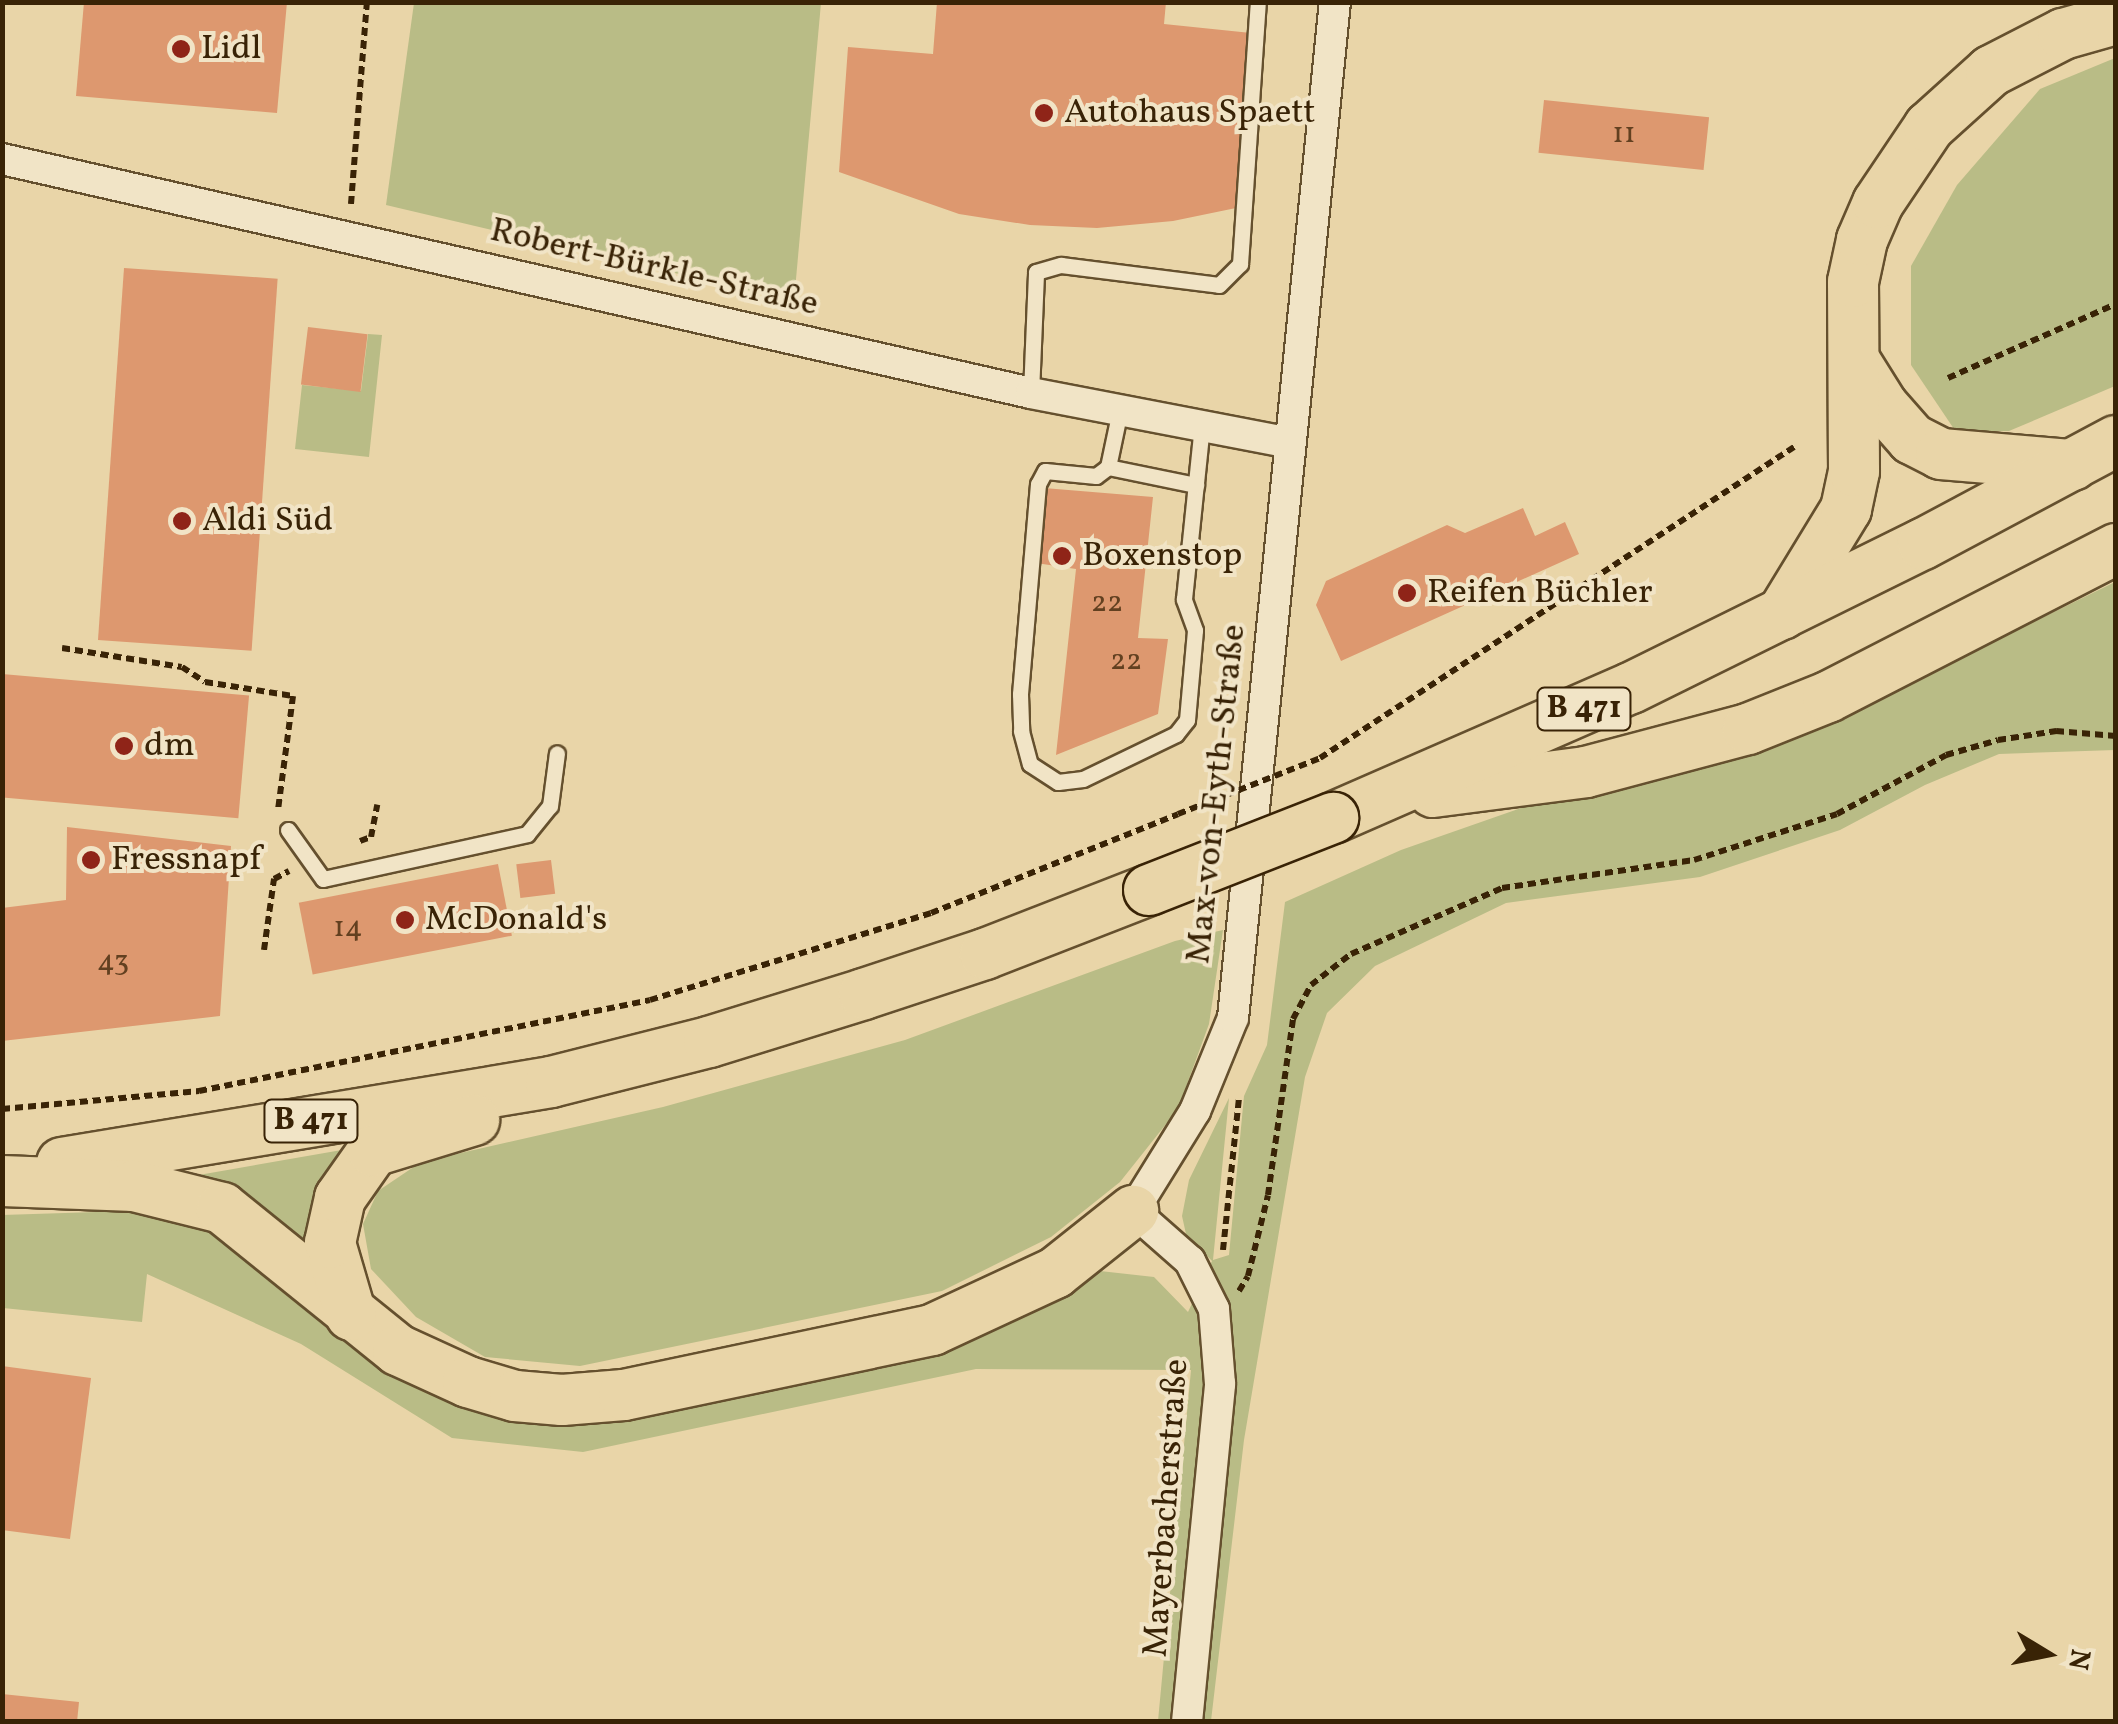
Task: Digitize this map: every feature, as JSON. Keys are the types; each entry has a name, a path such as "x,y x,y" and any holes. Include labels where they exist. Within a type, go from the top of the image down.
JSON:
{"highway":[{"path":"1782,614 1846,509 1854,472 1856,268 1862,240 1900,165 1928,127 1990,72 2063,34 2116,18"},
{"path":"1856,363 1883,406 1912,439 1941,454 2095,453"},
{"name":"B 471","path":"2,1172 552,1082 709,1042 985,954 1384,798 1631,688 2095,453"},
{"path":"1384,798 1586,772 1748,729 1828,697 2116,549"},
{"path":"351,1315 330,1243 340,1198 372,1151 460,1127 552,1082"},
{"path":"2,1149 72,1161"},
{"path":"2,1181 134,1186 222,1208 398,1350 468,1382 531,1397 624,1395 932,1330 1055,1273 1133,1211"}],"street":[{"name":"Max-von-Eyth-Straße","path":"1133,1211 1194,1111 1232,1018 1336,2"},
{"name":"Robert-Bürkle-Straße","path":"2,159 1031,393 1290,443"},
{"name":"Mayerbacherstraße","path":"1133,1211 1190,1261 1214,1310 1220,1384 1187,1722"}],"lane":[{"path":"1031,393 1036,272 1062,265 1219,285 1240,264 1258,2"},
{"path":"1120,410 1108,468 1096,476 1046,471 1038,484 1020,694 1021,731 1030,764 1058,782 1098,772 1176,734 1187,720 1196,630 1184,599 1202,426"},
{"path":"1108,468 1196,485"},
{"path":"282,824 323,879 527,834 550,806 557,753"}],"path":[{"path":"348,235 368,2"},
{"path":"1948,378 2116,304"},
{"path":"2,1109 199,1090 650,1000 931,914 1320,758 1794,447"},
{"path":"62,648 182,667 205,682 293,696 282,824"},
{"path":"1214,1310 1233,1302 1248,1276 1259,1238 1293,1019 1311,986 1350,954 1502,888 1694,860 1837,814 1946,755 1981,745 2056,731 2116,736"}],"green space":[{"path":"414,3 821,3 794,301 386,205"},
{"path":"2115,58 2115,386 2009,431 1956,432 1911,365 1911,266 1957,185 2040,89"},
{"path":"368,334 382,335 369,457 295,449 302,385 361,391"},
{"path":"2115,582 2115,750 1999,754 1925,785 1840,830 1700,877 1506,903 1375,966 1327,1013 1305,1077 1244,1440 1211,1721 1158,1721 1191,1370 976,1369 583,1452 452,1438 301,1344 147,1274 142,1322 3,1308 2,1215 159,1210 199,1220 244,1245 365,1358 462,1404 1066,1287 1100,1271 1154,1277 1188,1312 1212,1261 1186,1234 1182,1216 1189,1180 1229,1098 1213,1260 1229,1255 1244,1096 1267,1045 1285,902 1401,850 1524,807 1679,772 1803,735"},
{"path":"1223,930 1209,1024 1178,1109 1120,1182 1051,1237 942,1291 580,1366 485,1357 416,1317 371,1269 363,1224 378,1191 421,1162 663,1107 905,1040 1175,941"},
{"path":"359,1147 327,1274 193,1176"}],"building":[{"name":"Lidl","path":"84,2 287,2 277,113 76,96"},
{"name":"Autohaus Spaett","path":"937,2 1166,2 1164,24 1251,33 1236,208 1173,221 1097,228 1030,225 959,214 839,172 848,47 933,54"},
{"path":"1544,100 1709,117 1704,170 1538,153"},
{"name":"Aldi Süd","path":"124,268 278,279 252,651 98,640"},
{"path":"308,327 368,334 360,392 301,385"},
{"path":"1044,488 1153,497 1138,638 1168,639 1158,714 1056,755 1076,569 1036,563"},
{"name":"Reifen Büchler","path":"1523,508 1535,536 1565,522 1579,554 1341,661 1316,605 1326,581 1447,525 1465,533"},
{"name":"dm","path":"2,674 249,696 238,818 2,797"},
{"path":"67,827 231,846 220,1016 2,1041 2,908 66,900"},
{"path":"551,860 555,894 520,898 516,864"},
{"name":"McDonald's","path":"498,864 512,936 313,974 299,903"},
{"path":"2,1366 91,1378 70,1539 2,1530"},
{"path":"2,1694 79,1702 77,1722 2,1722"}],"place":[{"name":"Lidl","path":"181,49"},
{"name":"Autohaus Spaett","path":"1044,113"},
{"name":"Aldi Süd","path":"182,521"},
{"name":"Boxenstop","path":"1062,556"},
{"name":"Reifen Büchler","path":"1407,593"},
{"name":"dm","path":"124,746"},
{"name":"Fressnapf","path":"91,860"},
{"name":"McDonald's","path":"405,920"}]}
